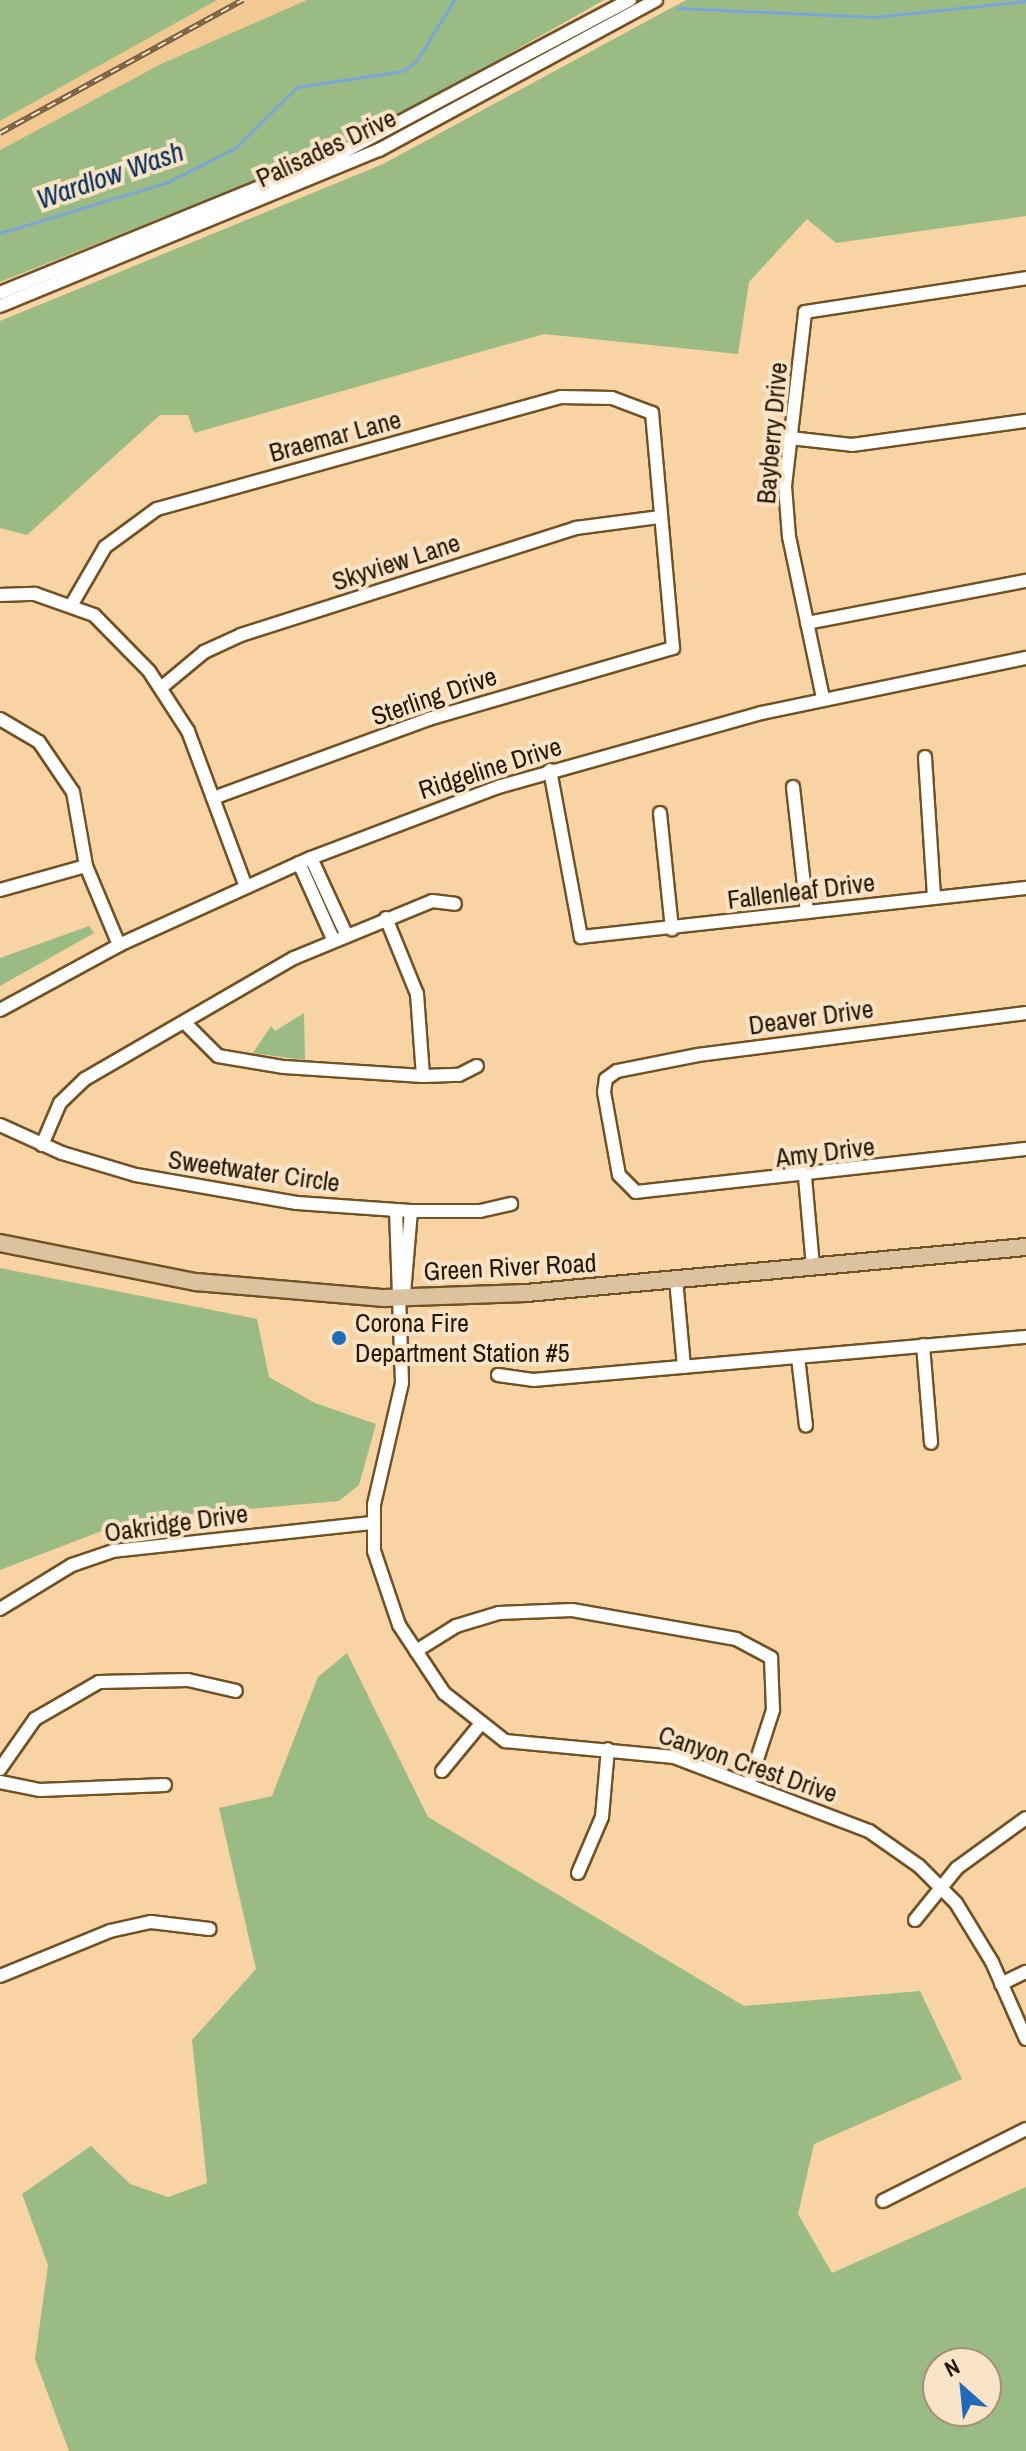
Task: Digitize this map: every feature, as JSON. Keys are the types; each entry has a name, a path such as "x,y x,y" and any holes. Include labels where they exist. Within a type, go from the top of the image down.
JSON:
{"main road":[{"name":"Green River Road","path":"0,1243 255,1290 404,1297 676,1279 1026,1247"}],"street":[{"name":"Palisades Drive","path":"0,293 285,180 630,0"},
{"name":"Palisades Drive","path":"0,306 379,150 656,0"},
{"name":"Bayberry Drive","path":"823,698 789,537 790,438 805,312 1026,278"},
{"name":"Braemar Lane","path":"72,604 105,547 157,509 561,397 612,398 652,413 660,517"},
{"path":"790,438 852,445 1026,421"},
{"name":"Sterling Drive","path":"213,798 429,719 673,648 676,632 660,517"},
{"name":"Skyview Lane","path":"162,687 204,652 241,635 576,528 660,517"},
{"path":"807,623 1026,581"},
{"path":"0,595 35,594 72,604 94,615 162,687 188,731 246,887"},
{"name":"Ridgeline Drive","path":"0,1010 119,945 305,861 550,770 823,698 1026,658"},
{"path":"0,719 39,742 61,770 73,792 86,866 119,945"},
{"path":"925,757 934,897"},
{"name":"Fallenleaf Drive","path":"550,770 581,937 1026,888"},
{"path":"793,787 807,912"},
{"path":"660,813 672,929"},
{"path":"305,861 346,934"},
{"path":"305,861 333,939"},
{"path":"0,890 86,866"},
{"path":"42,1145 60,1103 85,1079 333,939 432,901 455,904"},
{"path":"386,918 417,994 423,1076"},
{"name":"Deaver Drive","path":"628,1189 619,1175 606,1079 698,1055 1026,1013"},
{"path":"186,1024 218,1056 355,1075 459,1075 477,1066"},
{"name":"Sweetwater Circle","path":"0,1125 42,1145 136,1175 297,1203 411,1211 480,1211 511,1204"},
{"name":"Amy Drive","path":"628,1189 805,1177 1026,1149"},
{"path":"805,1177 813,1266"},
{"name":"Canyon Crest Drive","path":"396,1210 404,1297"},
{"name":"Canyon Crest Drive","path":"411,1211 399,1405 372,1523 388,1603 444,1693 479,1726 531,1748 608,1749 674,1757 869,1831 941,1887 969,1922 1026,2039"},
{"path":"676,1279 684,1367"},
{"path":"498,1375 533,1380 1026,1337"},
{"path":"923,1345 931,1443"},
{"path":"798,1357 806,1426"},
{"name":"Oakridge Drive","path":"0,1609 72,1565 113,1551 372,1523"},
{"path":"416,1651 456,1626 499,1613 572,1610 694,1627 771,1658 773,1710 749,1784"},
{"path":"0,1769 35,1719 99,1682 188,1680 236,1691"},
{"path":"442,1771 479,1726"},
{"path":"578,1873 602,1817 608,1749"},
{"path":"0,1782 40,1790 165,1785"},
{"path":"915,1920 941,1887 1026,1818"},
{"path":"0,1976 110,1931 151,1922 210,1929"},
{"path":"1001,1984 1026,1972"},
{"path":"883,2201 1026,2129"}],"shaded area":[{"path":"217,0 307,0 161,64 0,150 0,121"}],"green space":[{"path":"0,0 217,0 0,121"},
{"path":"307,0 604,0 353,142 0,282 0,150 161,64"},
{"path":"686,0 1026,0 1026,216 836,243 807,219 749,282 738,354 544,334 194,433 188,415 160,415 27,535 0,528 0,321 383,164"},
{"path":"89,926 94,933 0,986 0,958"},
{"path":"304,1013 305,1060 253,1053 271,1026 275,1031"},
{"path":"0,1268 257,1319 269,1377 315,1403 376,1424 359,1485 339,1501 133,1519 0,1570"},
{"path":"347,1653 428,1817 744,2006 920,1991 962,2079 814,2144 798,2214 832,2273 1026,2187 1026,2451 69,2451 35,2359 48,2265 22,2194 91,2146 130,2184 168,2197 207,2183 192,2040 256,1969 219,1808 272,1796 318,1677"}],"waterway":[{"name":"Wardlow Wash","path":"0,233 168,182 235,148 297,87 402,71 415,63 454,0"},
{"name":"Wardlow Wash","path":"678,8 874,17 1026,1"}],"railway":[{"path":"0,133 243,0"}],"place":[{"name":"Corona Fire Department Station #5","path":"339,1338"}]}
